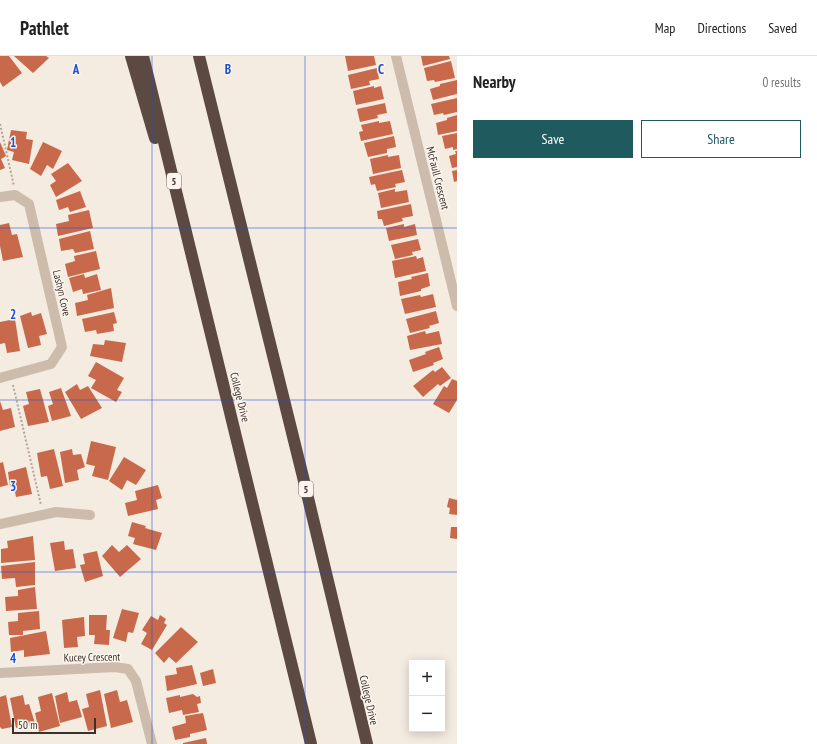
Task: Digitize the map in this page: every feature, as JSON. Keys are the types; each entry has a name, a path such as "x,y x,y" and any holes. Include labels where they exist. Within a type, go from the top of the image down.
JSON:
{"highway":[{"path":"132,56 204,307"},
{"name":"College Drive","path":"143,56 311,744"},
{"name":"College Drive","path":"199,56 303,477 366,744"}],"street":[{"name":"McFaull Crescent","path":"396,56 457,306"},
{"name":"Lashyn Cove","path":"0,197 15,195 29,204 62,347 52,364 0,378"},
{"path":"0,524 56,512 90,515"},
{"name":"Kucey Crescent","path":"0,673 115,667 128,669 136,681 152,744"}],"path":[{"path":"0,124 13,178"},
{"path":"13,385 42,506"}],"building":[{"path":"0,56 9,56 22,73 3,87 0,82"},
{"path":"14,56 46,56 49,58 33,73"},
{"path":"345,56 374,56 376,65 348,71"},
{"path":"421,56 449,56 450,59 423,66"},
{"path":"451,61 455,78 435,82 434,80 427,81 424,68"},
{"path":"377,68 379,79 369,81 370,85 351,89 348,75"},
{"path":"457,80 457,94 433,100 430,89 440,86 440,84"},
{"path":"374,86 374,88 381,86 384,99 356,105 353,91"},
{"path":"457,98 457,112 444,115 443,113 434,115 431,104"},
{"path":"385,103 387,113 377,115 378,118 360,122 357,109"},
{"path":"457,115 457,131 438,135 436,123"},
{"path":"379,121 379,123 390,121 393,134 361,141 359,132 363,131 361,125"},
{"path":"11,130 27,132 26,139 33,140 29,164 12,160 14,152 7,150"},
{"path":"457,133 457,149 453,150 453,147 445,149 442,136"},
{"path":"394,136 396,147 387,149 387,153 368,157 364,143"},
{"path":"0,142 6,156 1,159 5,168 0,170"},
{"path":"43,142 62,151 53,169 47,165 41,176 30,169"},
{"path":"455,151 457,151 457,167 452,168 449,156 456,154"},
{"path":"388,155 388,157 399,155 401,168 373,174 370,159"},
{"path":"68,163 82,181 56,197 50,185 56,181 51,174"},
{"path":"402,170 405,182 395,184 396,187 377,191 375,184 371,185 369,177"},
{"path":"457,170 457,181 454,182 452,171"},
{"path":"395,189 395,192 407,190 409,202 381,208 378,193"},
{"path":"80,191 86,207 70,212 68,207 59,210 56,200"},
{"path":"411,204 413,216 402,218 403,221 384,226 382,219 378,219 377,211"},
{"path":"89,210 93,228 58,236 56,224 69,221 68,215"},
{"path":"9,223 12,235 17,234 23,257 3,261 0,246 0,225"},
{"path":"404,224 404,227 415,224 417,235 389,241 386,228"},
{"path":"90,231 94,249 75,253 73,249 61,251 59,239"},
{"path":"418,239 421,250 412,252 413,255 395,259 391,245"},
{"path":"96,251 100,269 68,277 65,264 75,261 74,256"},
{"path":"416,256 417,259 423,257 426,271 395,278 392,261"},
{"path":"428,273 430,286 421,289 421,291 400,296 398,282"},
{"path":"84,274 85,278 97,274 101,290 83,294 82,289 73,292 69,278"},
{"path":"111,288 114,308 77,316 75,303 88,300 87,295"},
{"path":"433,294 436,307 405,314 401,299"},
{"path":"436,311 439,323 429,326 430,328 410,333 406,319"},
{"path":"31,312 32,316 41,313 47,334 39,336 41,345 28,348 20,316"},
{"path":"114,312 117,323 113,324 114,331 97,334 96,330 85,332 82,319"},
{"path":"15,319 20,351 7,353 5,343 0,344 0,322"},
{"path":"425,331 426,334 439,331 442,344 410,350 407,336"},
{"path":"105,340 126,343 122,362 90,356 93,344 104,345"},
{"path":"439,347 443,359 433,363 434,365 413,372 409,360 426,354 425,352"},
{"path":"96,362 124,378 117,390 122,392 116,402 91,388 96,380 88,376"},
{"path":"442,367 451,378 440,386 438,384 423,397 413,386 433,370 435,372"},
{"path":"452,379 457,381 457,400 449,413 433,404 444,386 447,388"},
{"path":"77,384 80,390 88,386 102,408 81,419 65,392"},
{"path":"61,388 71,416 52,421 48,406 53,404 49,392"},
{"path":"40,389 49,422 28,426 23,406 29,404 26,392"},
{"path":"0,401 3,410 11,408 15,427 0,431"},
{"path":"91,441 116,447 108,480 92,476 95,466 86,464"},
{"path":"54,449 63,486 50,489 47,476 41,477 37,453"},
{"path":"72,449 73,455 81,454 85,467 77,470 79,480 65,483 60,452"},
{"path":"124,457 146,470 136,485 127,480 122,490 109,481"},
{"path":"3,462 8,485 0,487 0,463"},
{"path":"26,467 32,494 16,497 14,487 10,487 8,472"},
{"path":"158,485 162,498 156,500 158,509 128,516 125,503 137,500 135,491"},
{"path":"449,498 457,500 457,515 449,514 450,508 447,507"},
{"path":"132,522 162,533 156,550 133,544 135,538 128,536"},
{"path":"451,527 457,527 457,539 450,538"},
{"path":"33,536 35,560 1,563 1,549 8,548 7,541"},
{"path":"64,541 65,550 73,549 76,568 55,571 50,543"},
{"path":"112,545 119,552 127,545 141,559 120,577 102,556"},
{"path":"97,551 103,576 85,582 80,565 85,564 83,554"},
{"path":"35,562 35,585 16,587 15,578 2,579 1,566"},
{"path":"35,587 37,609 6,611 5,597 18,596 18,590"},
{"path":"122,609 139,613 133,633 128,632 126,642 113,638"},
{"path":"39,611 40,629 23,631 23,635 9,635 8,622 18,621 18,613"},
{"path":"89,615 107,615 106,630 110,630 109,645 94,644 95,635 89,635"},
{"path":"160,615 166,619 164,623 167,625 152,650 141,644 147,633 142,630 151,616 158,620"},
{"path":"84,617 85,636 77,637 78,647 64,648 62,620"},
{"path":"181,627 198,642 176,663 169,657 164,663 155,653"},
{"path":"46,631 50,654 24,657 24,650 11,652 10,638"},
{"path":"192,665 197,684 167,691 165,676 177,674 176,668"},
{"path":"213,669 216,683 203,686 200,673"},
{"path":"100,690 107,726 88,731 82,709 89,707 86,694"},
{"path":"117,690 120,702 127,700 133,722 111,728 104,694"},
{"path":"67,692 69,702 77,700 82,717 60,723 55,696"},
{"path":"52,693 60,726 39,732 35,713 41,711 38,697"},
{"path":"193,694 197,697 200,696 201,703 197,704 199,712 183,715 182,710 169,713 166,698"},
{"path":"6,695 12,727 2,729 0,727 0,697"},
{"path":"23,695 25,705 29,704 35,723 16,728 10,698"},
{"path":"203,713 207,730 190,734 190,737 175,740 172,727 186,723 185,716"},
{"path":"206,738 207,744 183,744 183,743"}]}
